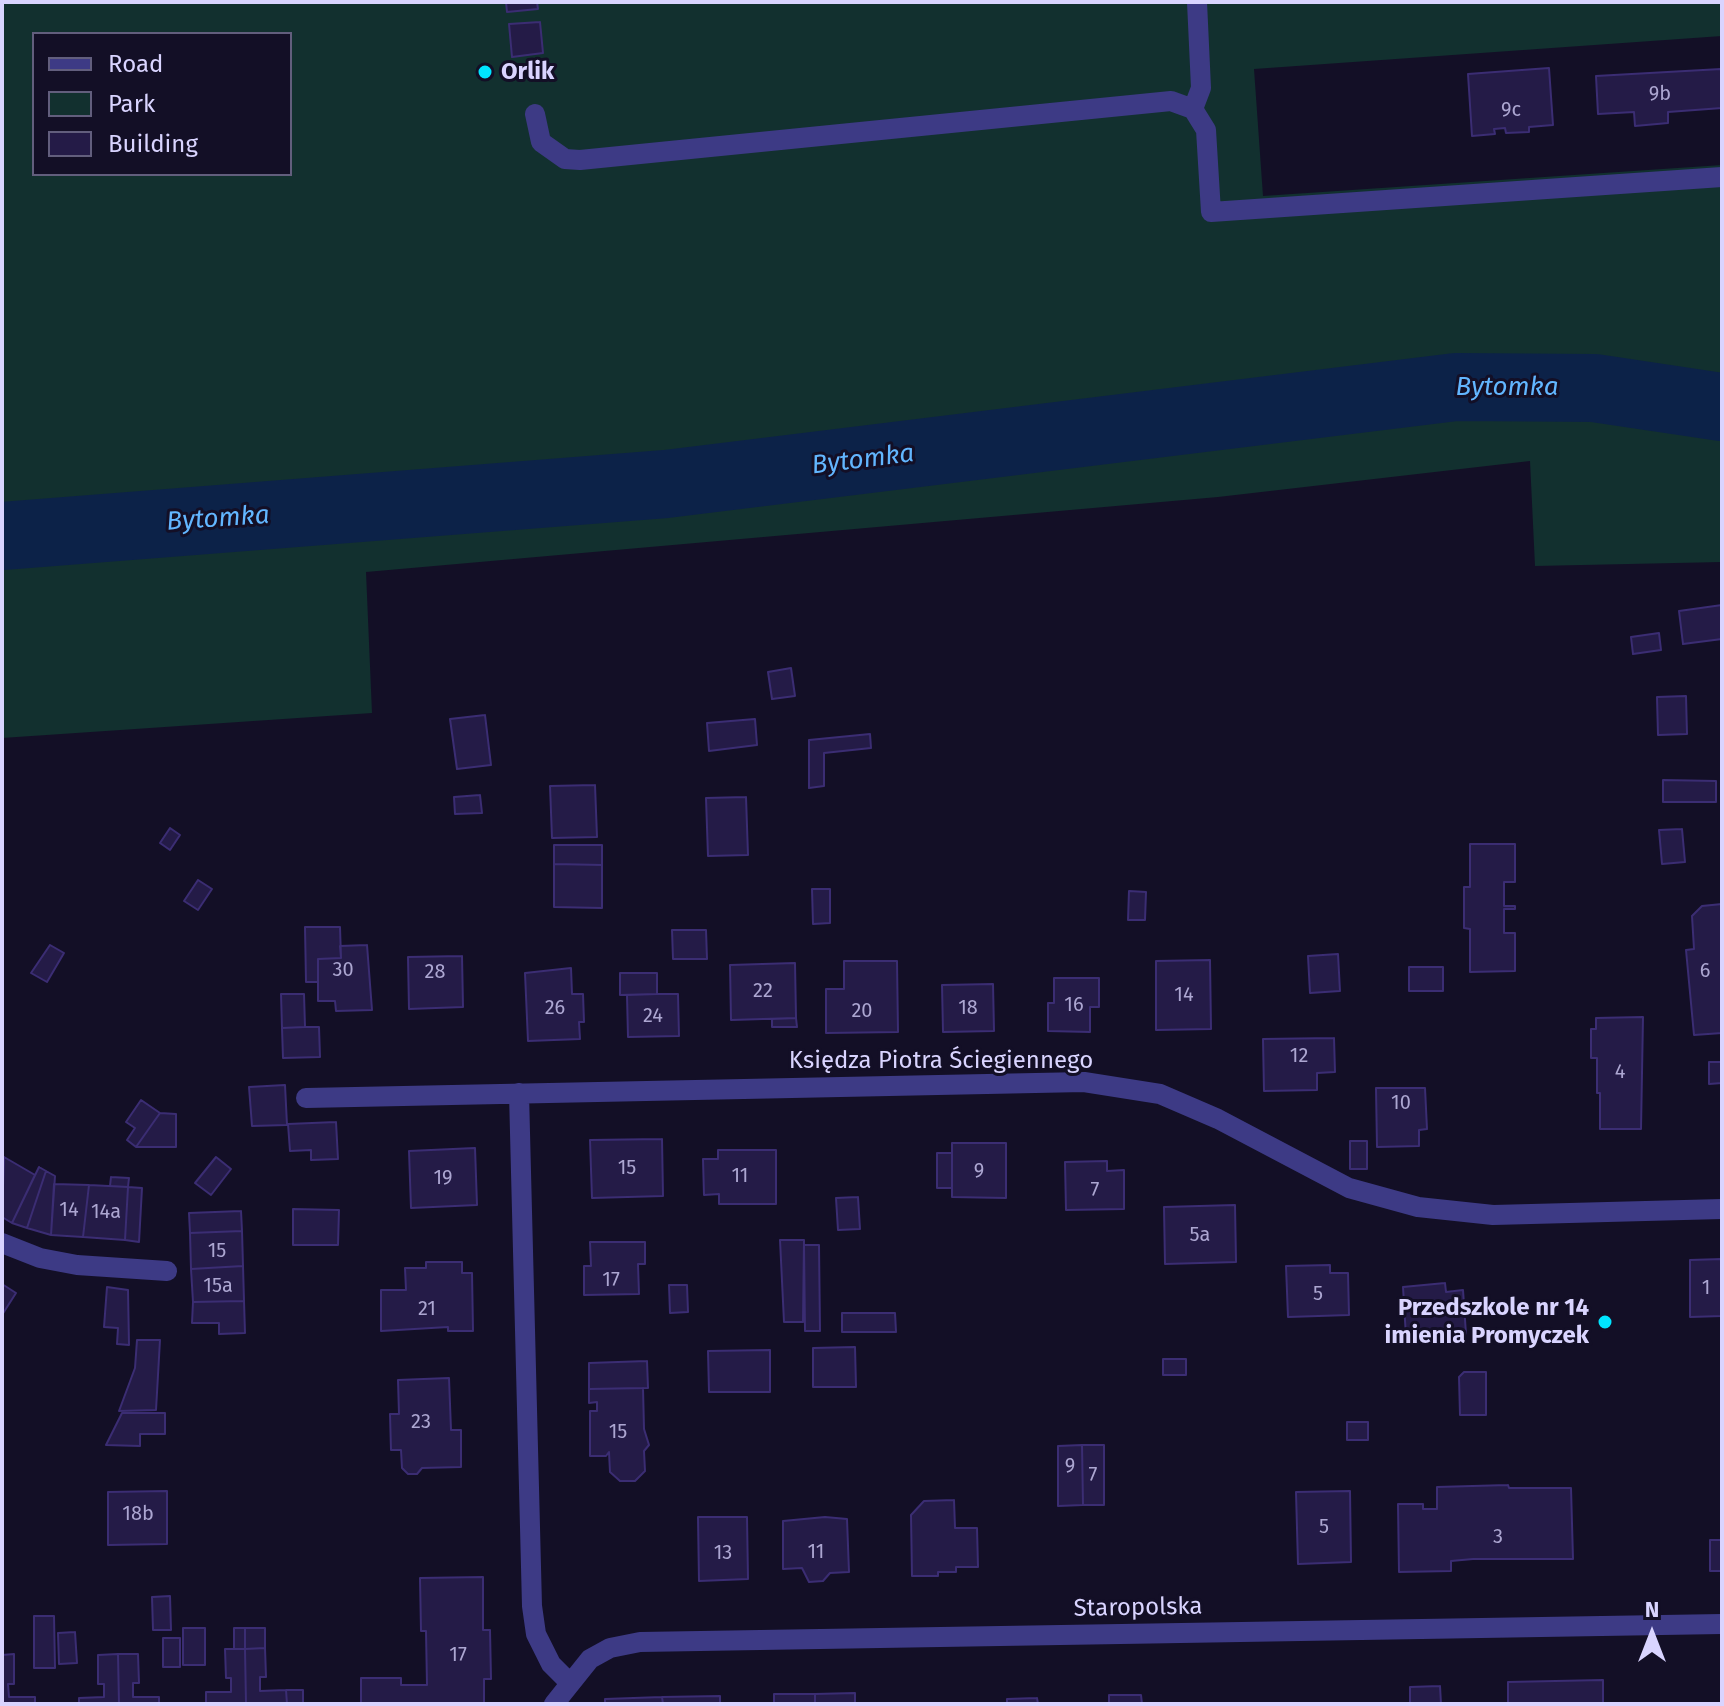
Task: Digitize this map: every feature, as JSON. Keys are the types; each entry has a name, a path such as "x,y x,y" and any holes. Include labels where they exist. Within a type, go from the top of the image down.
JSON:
{"street":[{"path":"1193,109 1201,88 1197,2"},
{"path":"535,114 541,142 565,159 580,160 1171,101 1193,109 1206,130 1211,212 1722,177"},
{"name":"Księdza Piotra Ściegiennego","path":"306,1098 1084,1082 1160,1094 1218,1119 1349,1188 1418,1207 1493,1215 1722,1209"},
{"path":"519,1093 532,1606 536,1634 551,1664 569,1682"},
{"path":"2,1243 40,1258 77,1265 167,1271"},
{"name":"Staropolska","path":"554,1704 590,1659 604,1651 640,1642 1722,1624"}],"green space":[{"path":"2,2 1722,2 1722,36 1254,69 1263,196 1722,165 1722,382 1572,364 1497,362 1411,370 816,447 2,516"},
{"path":"1605,411 1722,426 1722,562 1535,566 1530,461 1218,497 366,572 372,713 2,738 2,555 820,488 1178,447 1422,412"}],"building":[{"path":"506,2 537,2 538,9 507,12"},
{"path":"540,22 543,53 512,57 509,24"},
{"path":"1549,68 1553,125 1529,127 1529,132 1506,133 1505,128 1494,129 1495,134 1472,136 1468,74"},
{"path":"1721,69 1722,108 1668,112 1668,123 1635,126 1634,112 1598,114 1596,76"},
{"path":"1722,605 1722,639 1683,644 1679,611"},
{"path":"1659,633 1661,650 1633,654 1631,637"},
{"path":"791,668 795,696 772,699 768,672"},
{"path":"1686,696 1687,734 1658,735 1657,697"},
{"path":"485,715 491,765 457,769 450,719"},
{"path":"755,719 757,745 709,751 707,723"},
{"path":"870,734 871,748 824,753 824,786 809,788 809,740"},
{"path":"1663,780 1716,781 1716,802 1663,802"},
{"path":"595,785 597,837 552,838 550,786"},
{"path":"480,795 482,813 455,814 454,797"},
{"path":"746,797 748,855 708,856 706,798"},
{"path":"170,828 180,835 170,850 160,843"},
{"path":"1682,829 1685,862 1662,864 1659,830"},
{"path":"1470,844 1515,844 1515,882 1504,882 1504,906 1515,906 1515,909 1504,909 1504,933 1515,933 1515,971 1470,972 1470,929 1464,928 1464,887 1470,887"},
{"path":"554,845 602,845 602,865 554,864"},
{"path":"554,864 602,865 602,908 554,907"},
{"path":"198,880 212,889 198,910 184,901"},
{"path":"812,889 830,889 830,923 813,924"},
{"path":"1129,891 1146,892 1145,920 1128,920"},
{"path":"1722,904 1722,1033 1694,1035 1686,950 1694,949 1692,916 1702,906"},
{"path":"305,927 340,927 341,958 318,959 318,982 306,982"},
{"path":"672,930 706,930 707,959 673,959"},
{"path":"50,945 64,953 47,982 31,973"},
{"path":"367,945 372,1010 336,1011 335,1001 318,1001 318,959 341,958 340,946"},
{"path":"1338,954 1340,991 1310,993 1308,956"},
{"path":"462,956 463,1007 409,1009 408,957"},
{"path":"1210,960 1211,1029 1156,1030 1156,961"},
{"path":"844,961 897,961 898,1032 826,1033 826,989 844,989"},
{"path":"795,963 796,1018 731,1020 730,965"},
{"path":"1409,967 1443,967 1443,991 1409,991"},
{"path":"571,968 572,994 583,994 584,1022 579,1022 580,1039 528,1041 525,973"},
{"path":"620,973 657,973 657,994 620,995"},
{"path":"1054,978 1099,978 1099,1007 1090,1007 1090,1032 1048,1031 1048,1003 1054,1003"},
{"path":"993,984 994,1031 943,1032 942,985"},
{"path":"281,994 304,994 305,1027 282,1028"},
{"path":"678,994 679,1036 628,1037 627,995"},
{"path":"1643,1017 1641,1129 1600,1129 1597,1058 1591,1058 1591,1029 1596,1029 1596,1018"},
{"path":"796,1018 797,1027 772,1027 772,1019"},
{"path":"319,1027 320,1057 283,1058 282,1028"},
{"path":"1334,1038 1335,1072 1317,1073 1317,1090 1264,1091 1263,1039"},
{"path":"1709,1062 1722,1062 1722,1083 1709,1084"},
{"path":"285,1085 287,1125 252,1126 249,1087"},
{"path":"1376,1088 1425,1088 1427,1129 1419,1130 1419,1146 1377,1147"},
{"path":"141,1100 160,1113 136,1147 127,1140 135,1128 126,1122"},
{"path":"160,1113 176,1114 176,1147 136,1147"},
{"path":"336,1122 338,1159 311,1160 311,1150 290,1151 288,1124"},
{"path":"662,1139 663,1196 592,1198 590,1140"},
{"path":"1350,1141 1367,1141 1367,1169 1350,1169"},
{"path":"952,1143 1006,1143 1006,1198 952,1197"},
{"path":"475,1148 477,1205 411,1208 409,1151"},
{"path":"718,1150 776,1150 776,1204 719,1204 719,1194 704,1195 703,1159 718,1159"},
{"path":"937,1153 952,1153 952,1188 937,1188"},
{"path":"4,1157 35,1175 12,1223 2,1217"},
{"path":"216,1157 231,1169 211,1195 195,1183"},
{"path":"1107,1161 1107,1171 1124,1170 1124,1209 1066,1210 1065,1162"},
{"path":"39,1167 46,1171 27,1228 12,1223"},
{"path":"46,1171 55,1176 51,1235 27,1228"},
{"path":"111,1177 129,1178 128,1187 110,1186"},
{"path":"54,1184 89,1185 83,1237 51,1235"},
{"path":"89,1185 128,1187 125,1240 83,1237"},
{"path":"128,1187 142,1188 139,1242 125,1240"},
{"path":"858,1197 860,1229 838,1230 836,1198"},
{"path":"1235,1205 1236,1262 1165,1264 1164,1207"},
{"path":"293,1209 339,1210 338,1245 293,1245"},
{"path":"241,1211 242,1231 190,1233 189,1213"},
{"path":"242,1231 243,1266 191,1269 190,1233"},
{"path":"780,1240 804,1240 803,1322 784,1322"},
{"path":"590,1242 645,1242 645,1264 638,1264 639,1294 584,1295 584,1266 591,1266"},
{"path":"804,1245 819,1245 820,1331 805,1331"},
{"path":"1722,1259 1722,1316 1690,1317 1690,1260"},
{"path":"426,1262 462,1262 462,1273 472,1273 473,1331 448,1331 448,1327 381,1331 381,1290 406,1290 405,1268 426,1268"},
{"path":"1330,1265 1330,1273 1348,1273 1349,1315 1288,1317 1286,1266"},
{"path":"243,1266 244,1301 193,1302 191,1269"},
{"path":"1445,1283 1446,1292 1463,1290 1466,1334 1406,1337 1403,1287"},
{"path":"2,1284 16,1293 2,1315"},
{"path":"669,1285 687,1285 688,1312 670,1313"},
{"path":"107,1287 128,1290 129,1345 117,1344 118,1328 104,1327"},
{"path":"244,1301 245,1333 219,1334 219,1323 192,1323 193,1302"},
{"path":"842,1313 895,1313 896,1332 842,1332"},
{"path":"137,1340 160,1340 156,1410 119,1411 135,1368"},
{"path":"855,1347 856,1387 813,1387 813,1348"},
{"path":"770,1350 770,1392 709,1392 708,1351"},
{"path":"1163,1359 1186,1359 1186,1375 1163,1375"},
{"path":"647,1361 648,1388 589,1389 589,1363"},
{"path":"1464,1372 1486,1372 1486,1415 1460,1415 1459,1377"},
{"path":"449,1378 451,1430 461,1430 461,1467 422,1468 417,1474 408,1474 402,1468 401,1450 391,1450 390,1414 399,1414 398,1380"},
{"path":"643,1388 644,1429 649,1445 644,1451 645,1471 635,1481 620,1481 610,1472 609,1452 606,1456 590,1456 590,1411 597,1411 597,1402 589,1403 589,1389"},
{"path":"122,1413 165,1413 165,1434 140,1434 140,1446 106,1445"},
{"path":"1347,1422 1368,1422 1368,1440 1347,1440"},
{"path":"1082,1445 1104,1445 1104,1505 1083,1505"},
{"path":"1082,1445 1083,1505 1058,1506 1058,1446"},
{"path":"1508,1485 1509,1488 1571,1488 1573,1559 1473,1559 1451,1561 1451,1571 1399,1572 1398,1504 1423,1504 1423,1509 1437,1509 1437,1487"},
{"path":"167,1491 167,1544 108,1545 108,1492"},
{"path":"1350,1491 1351,1562 1298,1564 1296,1492"},
{"path":"954,1500 955,1528 977,1528 978,1567 956,1567 956,1572 938,1572 938,1576 912,1576 911,1515 924,1501"},
{"path":"698,1517 747,1517 748,1579 699,1581"},
{"path":"825,1517 847,1519 849,1572 830,1573 823,1581 809,1582 802,1568 783,1569 783,1521"},
{"path":"1710,1540 1722,1540 1722,1571 1710,1571"},
{"path":"483,1577 483,1630 490,1630 491,1679 484,1679 484,1704 361,1704 361,1678 401,1678 401,1685 427,1685 426,1631 421,1631 420,1578"},
{"path":"170,1596 171,1630 153,1630 152,1597"},
{"path":"34,1616 54,1616 55,1668 34,1668"},
{"path":"183,1628 205,1628 205,1665 183,1665"},
{"path":"234,1628 245,1628 245,1649 234,1649"},
{"path":"245,1628 265,1628 265,1648 245,1649"},
{"path":"75,1632 77,1663 59,1664 58,1633"},
{"path":"163,1638 180,1638 180,1667 163,1667"},
{"path":"265,1648 266,1677 260,1677 260,1691 286,1690 287,1704 246,1704 245,1649"},
{"path":"225,1649 245,1649 246,1704 206,1704 206,1692 231,1692 231,1678 226,1678"},
{"path":"14,1654 14,1684 8,1684 9,1697 35,1697 35,1704 2,1704 2,1655"},
{"path":"118,1654 119,1704 79,1704 79,1698 104,1697 104,1684 98,1684 98,1655"},
{"path":"118,1654 138,1654 139,1683 133,1683 133,1697 159,1697 159,1704 119,1704"},
{"path":"1603,1680 1603,1704 1508,1704 1508,1682"},
{"path":"1440,1686 1441,1704 1410,1704 1410,1687"},
{"path":"286,1690 303,1690 303,1704 287,1704"},
{"path":"855,1693 855,1704 815,1704 815,1694"},
{"path":"774,1694 815,1694 815,1704 774,1704"},
{"path":"1109,1695 1141,1695 1142,1704 1109,1704"},
{"path":"720,1696 720,1704 663,1704 662,1697"},
{"path":"662,1697 663,1704 605,1704 605,1699"},
{"path":"1037,1698 1038,1704 1007,1704 1007,1699"}],"waterway":[{"name":"Bytomka","path":"2,536 666,484 1456,387 1594,388 1722,407"}],"place":[{"name":"Orlik","path":"485,72"},
{"name":"Przedszkole nr 14 imienia Promyczek","path":"1605,1322"}]}
